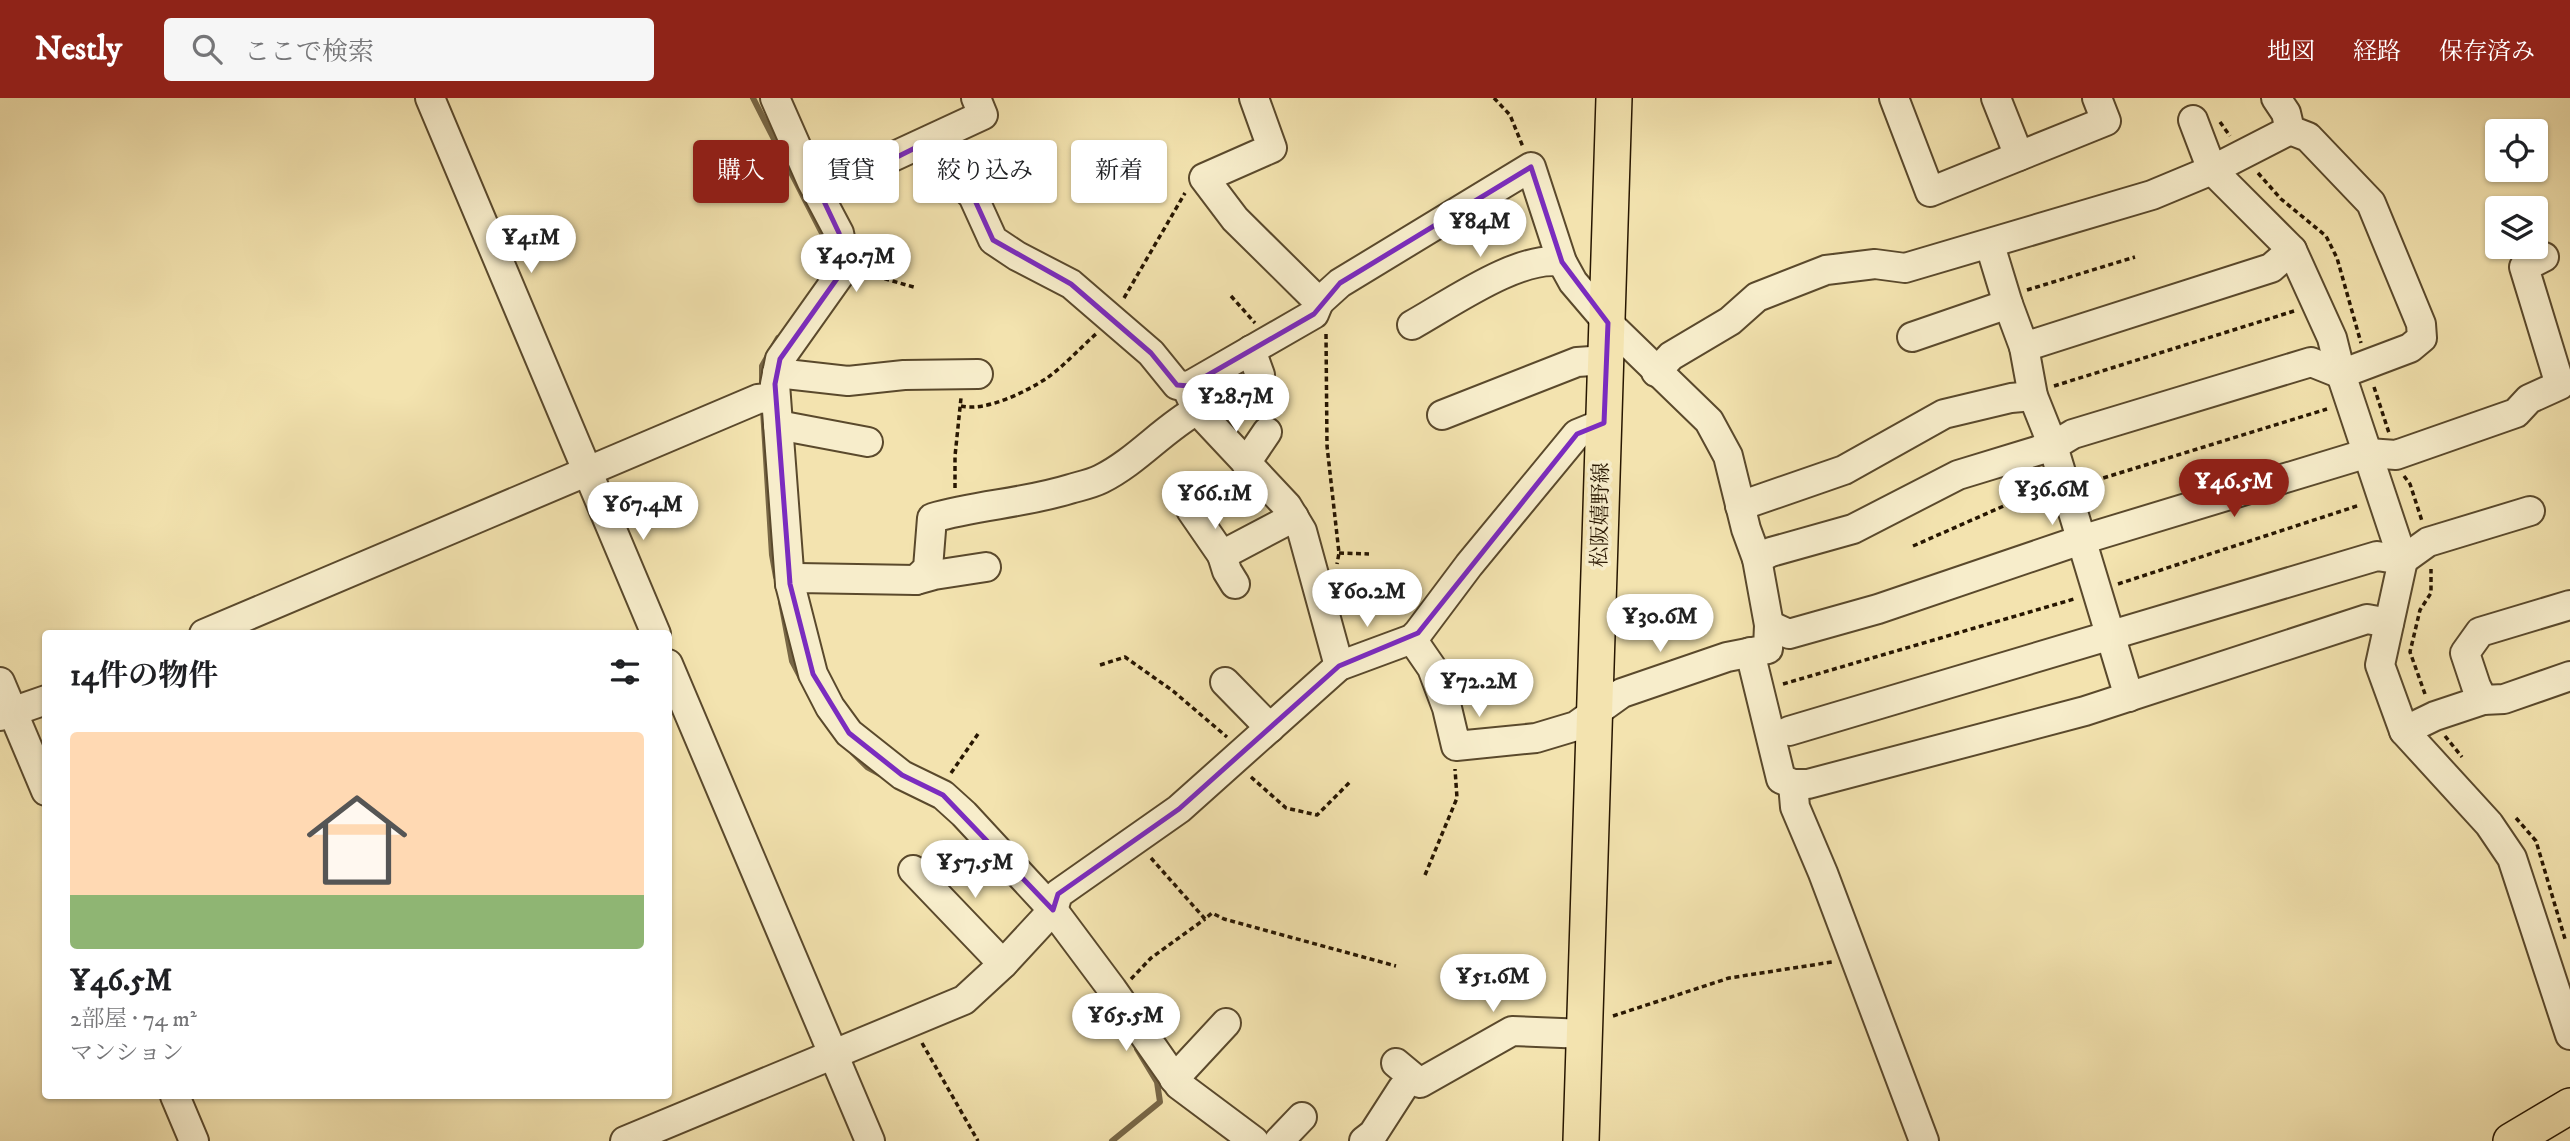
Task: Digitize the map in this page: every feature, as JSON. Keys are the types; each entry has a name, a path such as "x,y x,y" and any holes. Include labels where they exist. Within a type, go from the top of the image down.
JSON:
{"main road":[{"name":"松阪嬉野線","path":"1581,1141 1614,98"},
{"path":"2511,1141 2570,1106"}],"street":[{"path":"430,98 654,630"},
{"path":"775,98 803,157"},
{"path":"931,140 983,115 976,98"},
{"path":"1254,98 1272,148 1204,178 1235,219 1319,302"},
{"path":"1894,98 1930,192 2106,121 2097,98"},
{"path":"1996,98 2019,156"},
{"path":"2276,98 2286,113 2290,130"},
{"path":"2193,120 2212,170 2292,250 2332,338 2341,374 2403,560 2379,665 2404,731 2489,824 2512,858 2570,1035"},
{"path":"1656,372 1671,356 1730,321 1757,297 1826,270 1875,264 1905,268 1990,245 2152,195 2212,170 2290,130 2308,137 2371,203 2421,324 2422,338 2410,348 2341,374 2311,362 2073,434 2053,446 1958,475 1853,528 1771,552 1757,559"},
{"path":"916,580 928,568 932,518 1039,499 1099,480 1140,454 1186,416 1191,398 1189,386 1258,356 1314,314 1319,302 1340,283 1531,167 1562,262 1573,282 1608,323 1709,421 1728,456 1757,559 1769,625 1768,649 1727,657 1622,693 1576,726 1536,738 1457,746 1432,667 1412,639"},
{"path":"825,203 839,233 846,266 780,359 776,385 790,584 813,674 830,707 849,733 902,775 937,792 964,814 1053,910 1115,992 1174,1079 1254,1141"},
{"path":"976,203 993,240 1017,256 1071,284 1151,353 1287,506 1302,531 1339,666"},
{"path":"1990,245 2024,347 2033,396 2053,446 2129,697"},
{"path":"2024,347 2271,268 2292,250"},
{"path":"1769,625 1789,634 1878,609 2081,540 2368,453 2396,455 2515,413 2529,399 2560,385 2524,267 2540,259"},
{"path":"1412,325 1508,271 1549,260 1562,262"},
{"path":"1912,337 2008,304"},
{"path":"1442,415 1577,362 1606,360"},
{"path":"213,630 758,399 776,385 905,376 971,375"},
{"path":"1740,506 1844,470 1944,414 2011,398 2033,396"},
{"path":"625,1141 964,1000 1003,964 1053,910 1058,894 1179,809 1339,666 1412,639 1577,434 1604,423"},
{"path":"778,425 868,442"},
{"path":"1246,463 1267,432"},
{"path":"1191,510 1222,555 1235,584"},
{"path":"1789,731 2377,556 2403,560 2428,542 2530,511"},
{"path":"1222,555 1294,517"},
{"path":"790,584 798,578 916,580 986,566"},
{"path":"2483,700 2465,653 2480,632 2570,605"},
{"path":"1750,652 1767,680 1781,779 1793,784 1808,784 2085,712 2367,619 2389,622"},
{"path":"672,673 870,1141"},
{"path":"2404,731 2435,716 2483,700 2504,699 2570,676"},
{"path":"0,682 6,713 42,783"},
{"path":"1225,682 1270,729"},
{"path":"6,713 42,701"},
{"path":"1793,784 1795,807 1924,1141"},
{"path":"913,870 1003,964"},
{"path":"1174,1079 1226,1023"},
{"path":"1364,1141 1373,1134 1399,1076 1420,1083 1512,1031 1586,1029"},
{"path":"176,1099 194,1141"},
{"path":"1279,1141 1302,1117"}],"path":[{"path":"1494,98 1510,115 1531,167"},
{"path":"2008,304 2018,293 2135,257"},
{"path":"846,266 917,288"},
{"path":"1231,296 1258,327 1258,356"},
{"path":"1319,302 1326,318 1327,446 1339,553 1336,566"},
{"path":"2033,396 2044,389 2296,310"},
{"path":"955,512 955,456 971,375"},
{"path":"1913,547 2015,501 2066,489 2333,408"},
{"path":"1767,680 1779,685 2096,591 2366,503"},
{"path":"1339,553 1369,554"},
{"path":"937,792 980,731"},
{"path":"1425,875 1457,799 1457,746"},
{"path":"1135,840 1205,919"},
{"path":"1115,992 1140,972 1151,958 1212,913 1224,919 1317,946 1396,966"},
{"path":"1586,1029 1729,978 1855,959"},
{"path":"902,1026 923,1043 978,1141"}],"highlighted area":[{"path":"923,144 973,196 993,240 1071,284 1151,353 1177,385 1189,386 1314,314 1340,283 1531,167 1562,262 1608,323 1604,423 1577,434 1418,633 1339,666 1179,809 1058,894 1053,910 943,795 902,775 849,733 813,674 790,584 775,384 780,359 846,266 839,233 821,195"}],"waterway":[{"path":"753,98 829,247 829,270 826,273"},
{"path":"762,382 762,366 778,338"},
{"path":"763,410 772,555 776,577"},
{"path":"781,602 792,661 803,682"},
{"path":"853,753 867,767 880,774"},
{"path":"974,845 1005,878"},
{"path":"1112,1141 1160,1102 1157,1082 1137,1049"}]}
